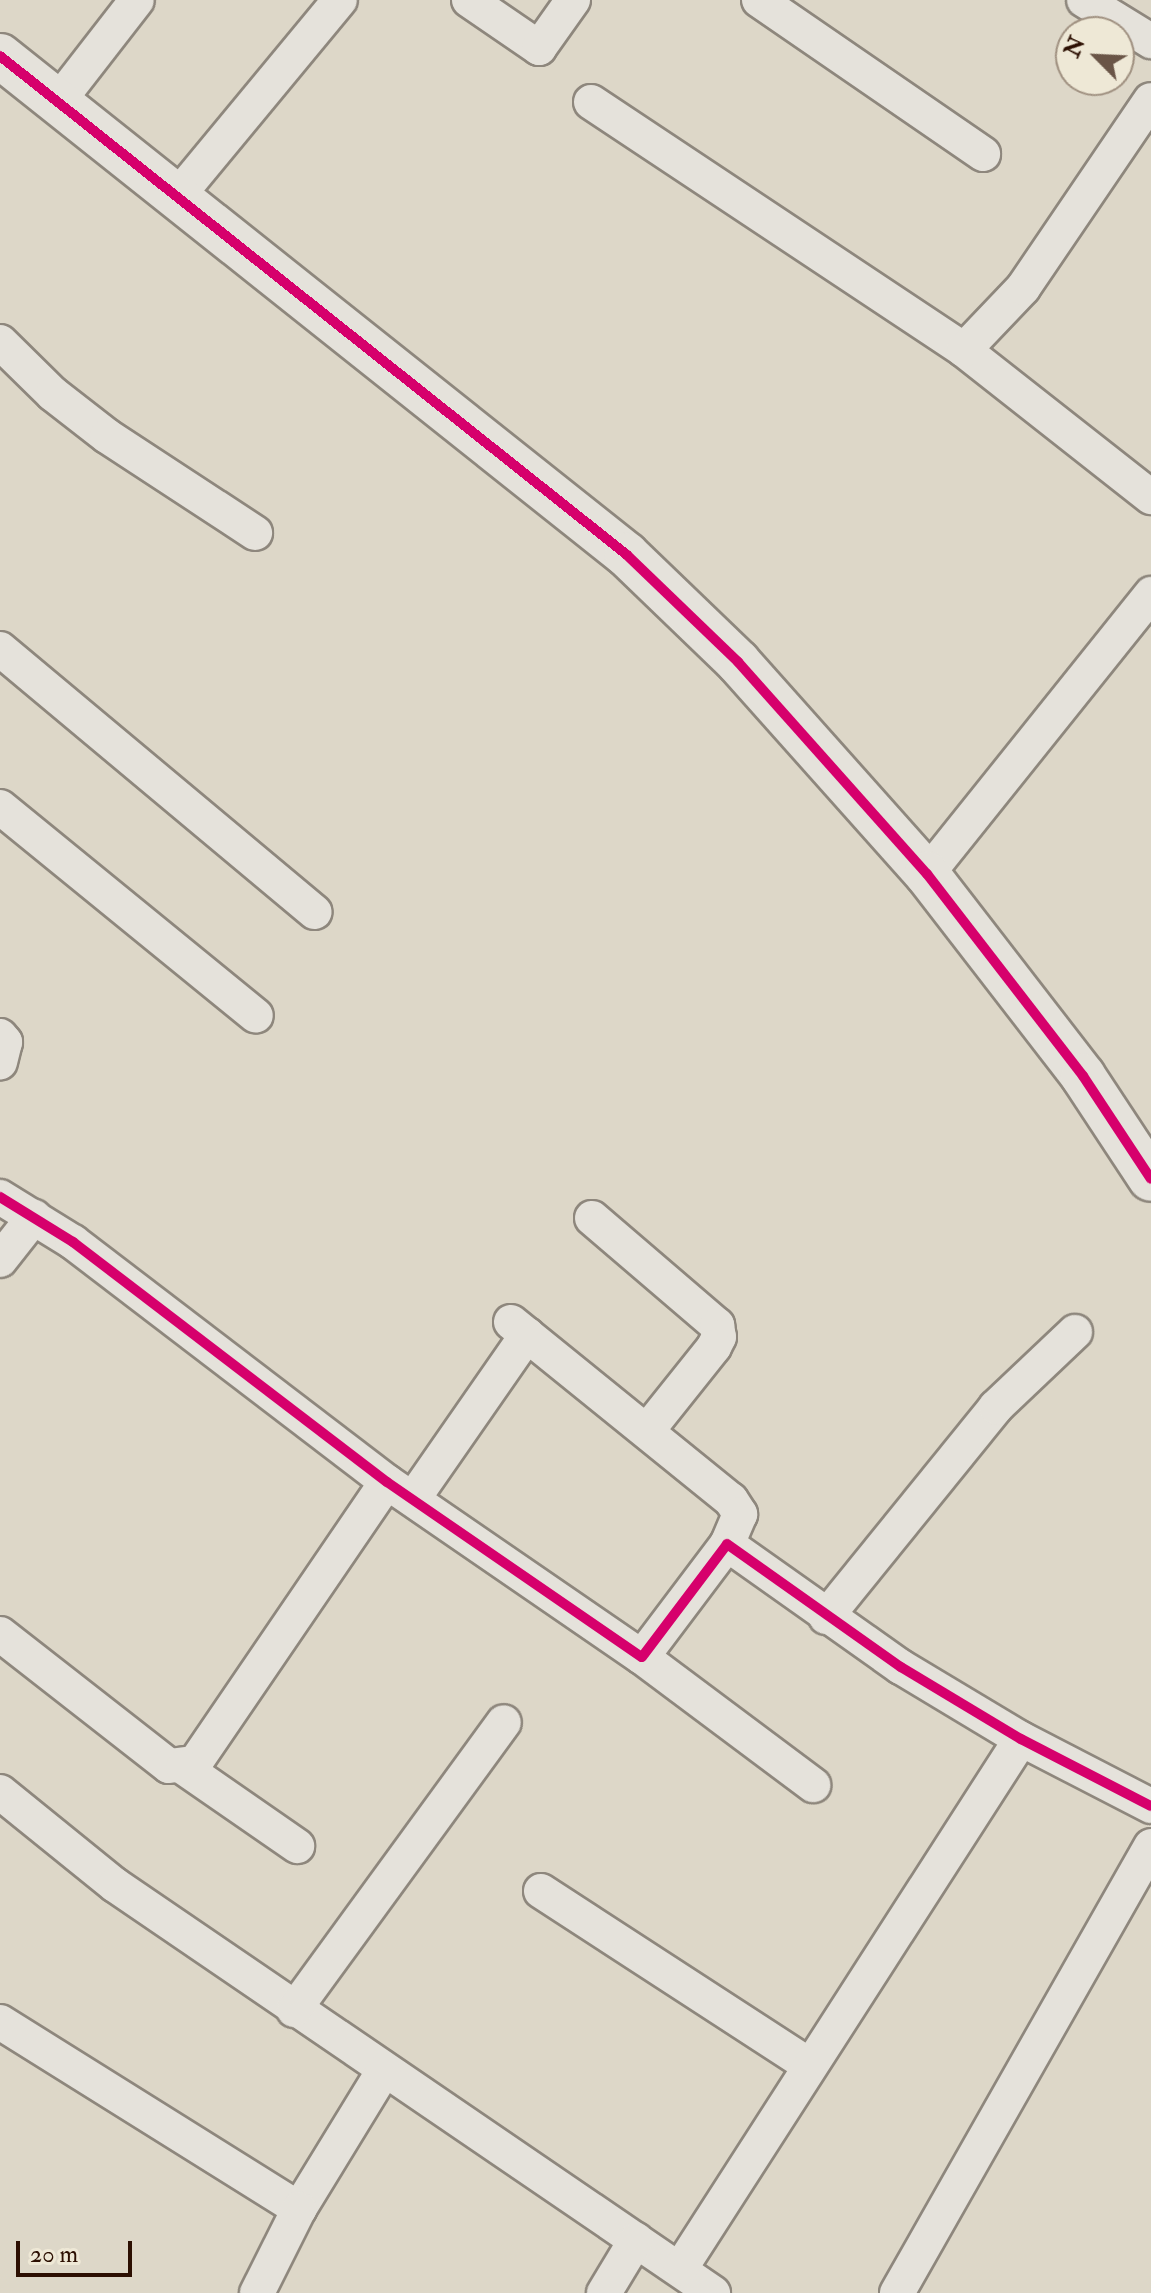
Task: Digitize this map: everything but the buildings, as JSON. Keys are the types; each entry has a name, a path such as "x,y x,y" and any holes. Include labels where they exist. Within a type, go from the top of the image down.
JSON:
{"street":[{"path":"57,103 137,0"},
{"path":"176,198 340,0"},
{"path":"469,0 539,48 573,0"},
{"path":"759,0 983,154"},
{"path":"1084,0 1151,41"},
{"path":"0,56 627,555 738,662 927,874 1083,1076 1151,1179"},
{"path":"964,350 1023,288 1151,100"},
{"path":"591,102 964,350 1151,497"},
{"path":"0,342 53,394 107,436 255,533"},
{"path":"927,874 1151,594"},
{"path":"0,649 315,912"},
{"path":"0,807 256,1016"},
{"path":"0,1036 5,1042 0,1062"},
{"path":"0,1197 34,1217 400,1490 642,1657 813,1785"},
{"path":"0,1260 34,1217"},
{"path":"592,1218 717,1325 719,1337 714,1347 647,1431"},
{"path":"0,1634 169,1766 183,1767 195,1763 519,1328 731,1500 740,1514 727,1544 642,1657"},
{"path":"826,1617 996,1407 1075,1332"},
{"path":"727,1544 826,1617 1021,1739 1151,1806"},
{"path":"294,2010 504,1722"},
{"path":"680,2269 807,2064 1021,1739"},
{"path":"183,1767 297,1846"},
{"path":"0,1792 115,1885 383,2072 713,2293"},
{"path":"897,2293 1151,1846"},
{"path":"541,1891 807,2064"},
{"path":"0,2022 299,2209"},
{"path":"257,2293 299,2209 383,2072"},
{"path":"604,2293 636,2240"}],"cycle path":[{"path":"0,56 627,555 738,662 927,874 1083,1076 1151,1179"},
{"path":"0,1197 73,1242 387,1482 642,1657 727,1544 901,1667 1021,1739 1151,1806"}]}
